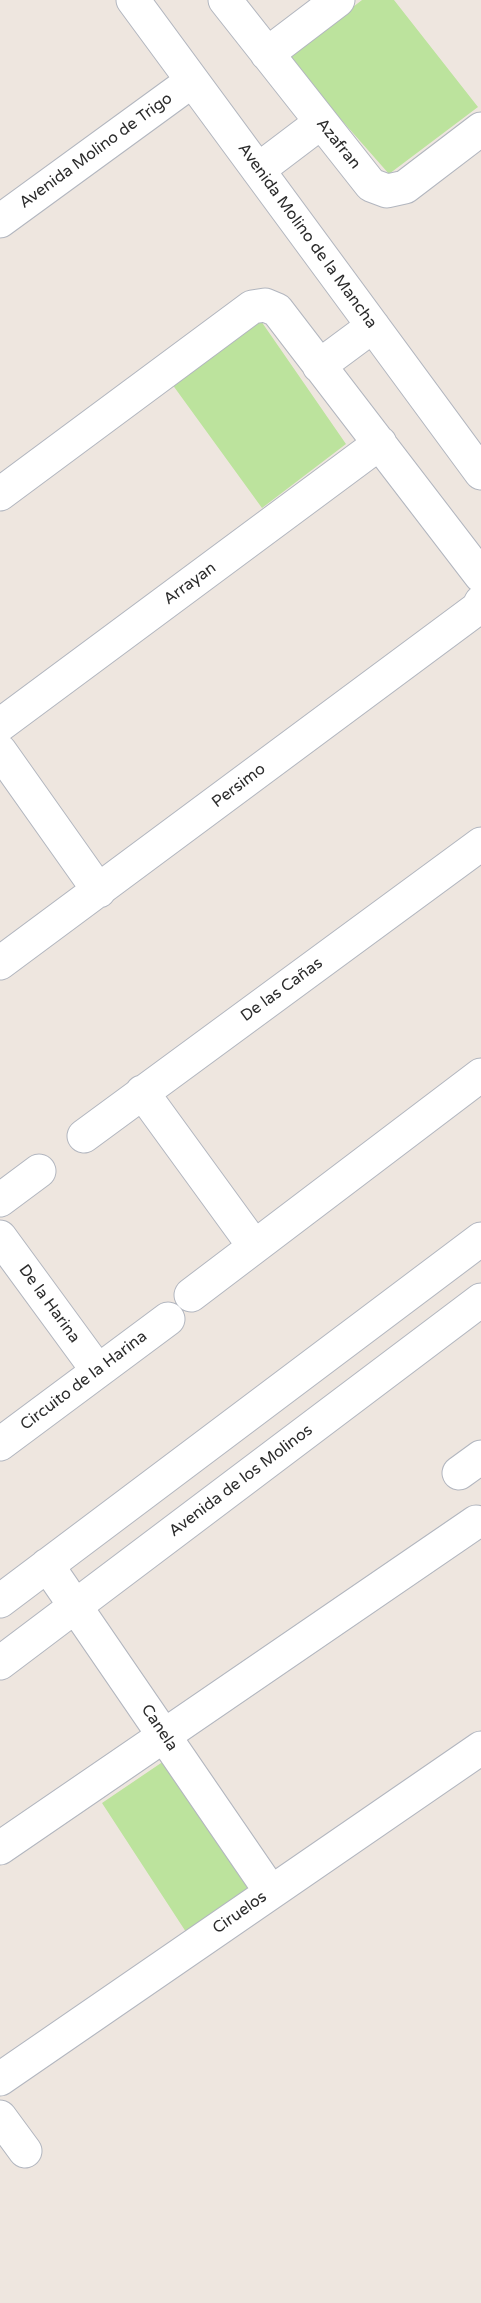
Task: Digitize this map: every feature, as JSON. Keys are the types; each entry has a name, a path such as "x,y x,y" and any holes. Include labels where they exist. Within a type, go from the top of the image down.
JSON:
{"street":[{"name":"Avenida Molino de la Mancha","path":"133,0 481,473"},
{"name":"Azafran","path":"225,0 371,185 387,191 405,187 481,129"},
{"path":"267,54 338,0"},
{"name":"Avenida Molino de Trigo","path":"0,220 192,81"},
{"path":"258,170 320,123"},
{"path":"0,494 252,307 265,305 277,310 481,576"},
{"path":"319,366 373,326"},
{"name":"Arrayan","path":"0,724 380,443"},
{"name":"Persimo","path":"0,963 479,605"},
{"path":"0,751 99,891"},
{"name":"De las Cañas","path":"84,1136 481,844"},
{"path":"191,1295 481,1075"},
{"path":"142,1092 254,1246"},
{"path":"0,1200 39,1171"},
{"name":"De la Harina","path":"0,1237 98,1371"},
{"path":"29,1641 1,1599 481,1239"},
{"name":"Avenida de los Molinos","path":"0,1663 481,1300"},
{"name":"Circuito de la Harina","path":"0,1444 168,1318"},
{"path":"0,1848 476,1522"},
{"name":"Canela","path":"47,1565 271,1892"},
{"name":"Ciruelos","path":"0,2079 481,1748"},
{"path":"0,2117 25,2151"}],"green space":[{"path":"362,0 394,0 478,107 389,174 287,58"},
{"path":"261,321 346,444 262,508 172,384"},
{"path":"164,1761 250,1887 186,1932 102,1803"}]}
